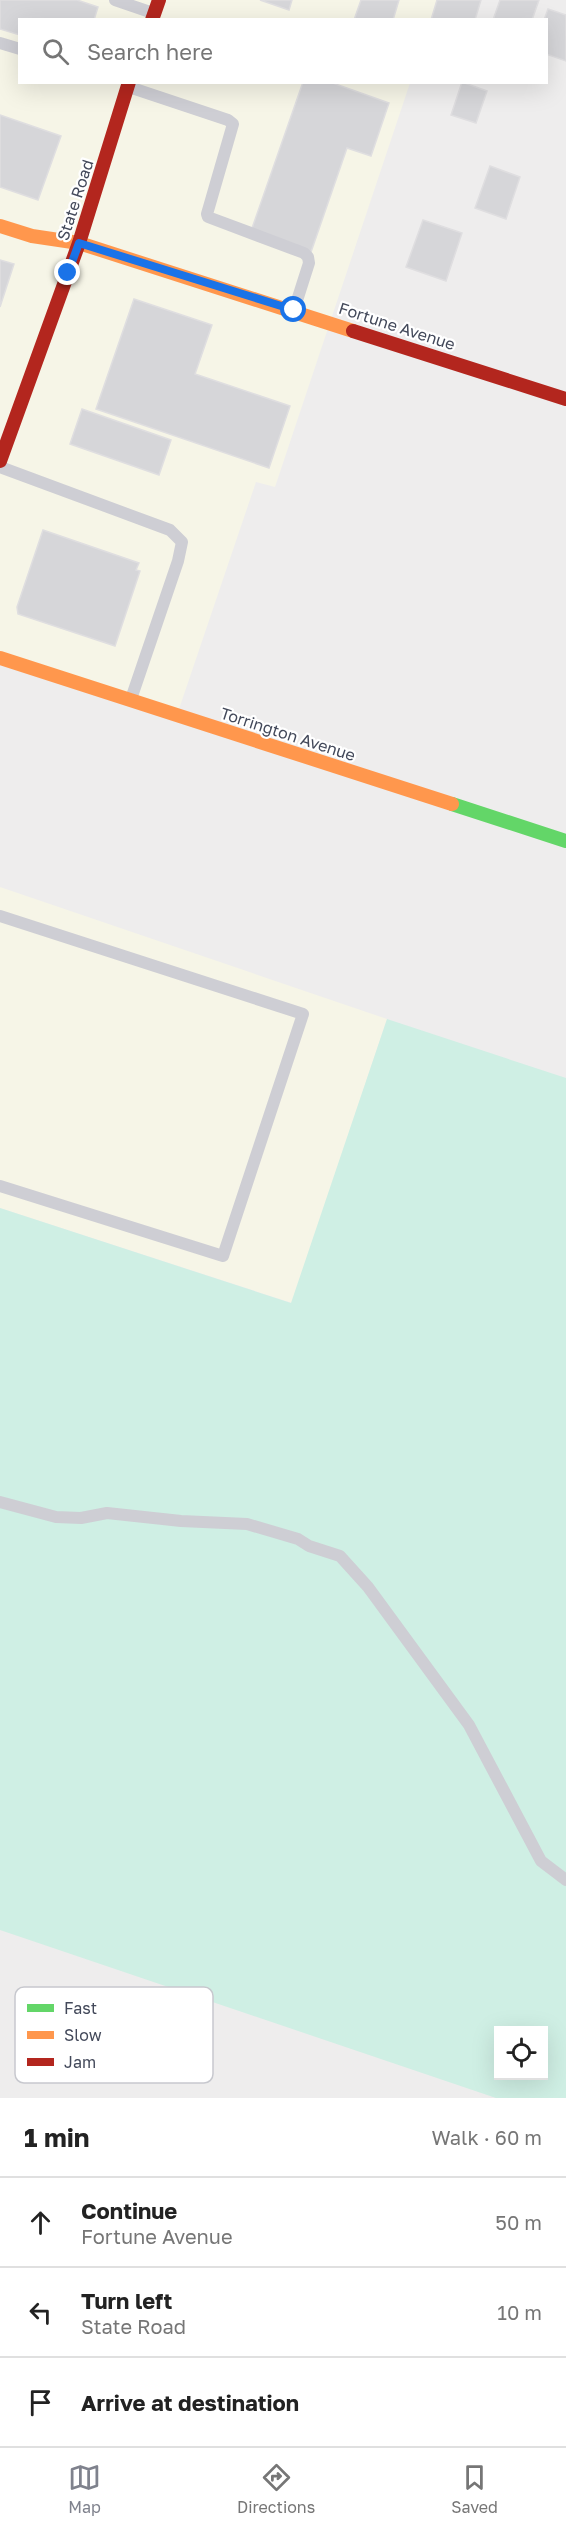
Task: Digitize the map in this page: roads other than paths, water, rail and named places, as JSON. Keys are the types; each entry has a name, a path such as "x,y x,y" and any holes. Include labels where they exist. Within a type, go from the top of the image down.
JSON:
{"street":[{"name":"State Road","path":"0,461 79,243 129,84"},
{"name":"Fortune Avenue","path":"0,226 32,236 79,243 566,399"},
{"name":"Torrington Avenue","path":"0,658 566,841"}],"lane":[{"path":"115,0 155,11"},
{"path":"0,43 18,48"},
{"path":"129,84 228,120 233,124 207,214 208,217 304,253 308,257 309,263 294,310"},
{"path":"0,467 170,530 183,542 130,700"},
{"path":"0,916 303,1014 223,1256 0,1186"},
{"path":"0,1502 56,1518 81,1518 107,1513 181,1521 247,1524 298,1539 340,1556 368,1587 469,1725 541,1861 566,1880"}]}
